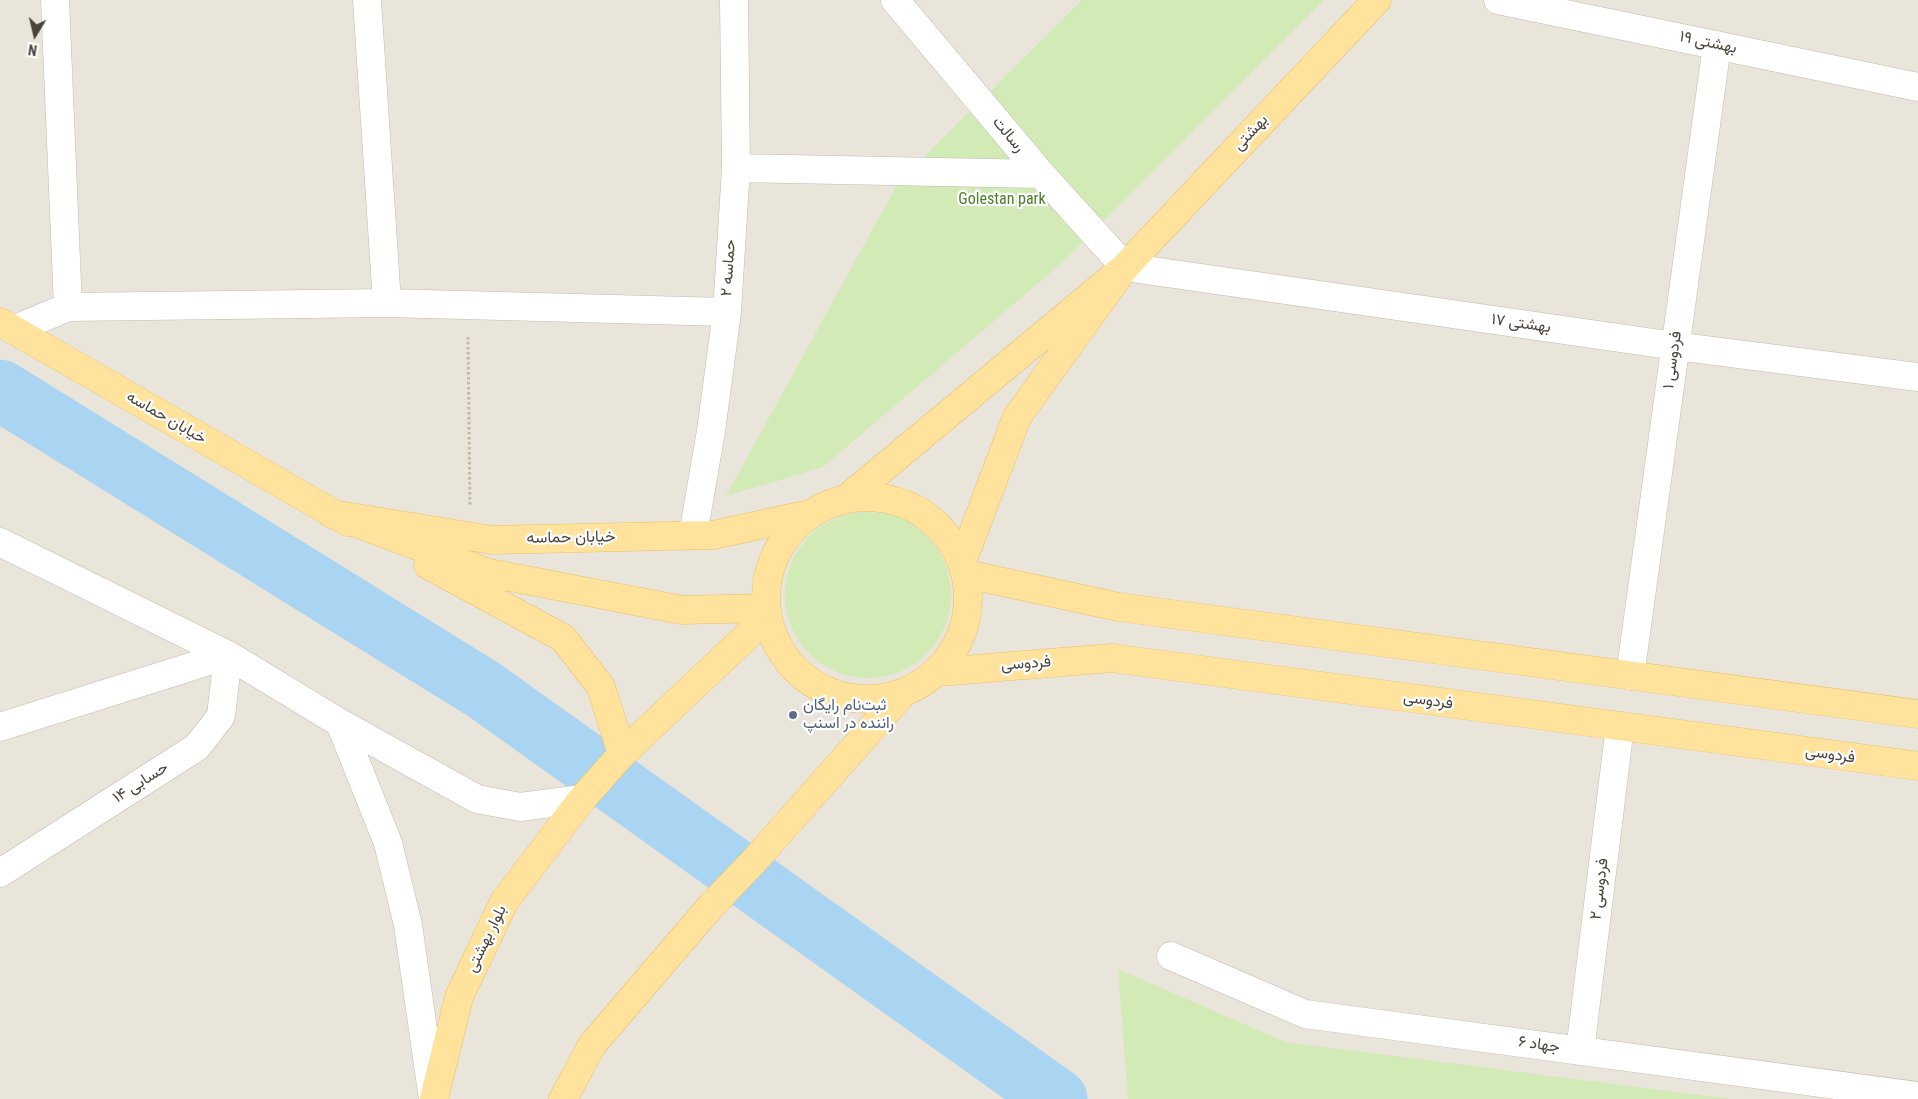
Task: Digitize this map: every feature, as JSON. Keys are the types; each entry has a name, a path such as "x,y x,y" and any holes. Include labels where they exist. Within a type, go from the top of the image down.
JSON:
{"main road":[{"name":"بهشتی","path":"1125,266 1377,0"},
{"path":"846,499 882,497 916,509 944,532 964,568 968,609 958,643 938,672 921,685 902,694 868,700 833,694 802,677 779,651 766,613 768,572 784,538 810,514 846,499 1125,266"},
{"path":"964,568 1017,417 1125,266"},
{"name":"خیابان حماسه","path":"6,326 332,514 488,573 682,610 766,613"},
{"path":"332,514 563,638 601,687 622,754"},
{"name":"خیابان حماسه","path":"332,514 492,540 713,535 810,514"},
{"path":"964,568 1119,607 1918,714"},
{"name":"بلوار بهشتی","path":"434,1099 460,996 504,902 582,798 622,754 766,613"},
{"name":"فردوسی","path":"938,672 1112,658 1918,766"},
{"path":"563,1099 592,1045 711,906 755,860 902,694"}],"street":[{"path":"55,0 68,307"},
{"path":"367,0 387,303"},
{"name":"حماسه ۲","path":"693,535 711,431 727,312 736,168 734,0"},
{"name":"رسالت","path":"895,0 1041,174 1125,266"},
{"name":"بهشتی ۱۹","path":"1498,0 1918,87"},
{"name":"فردوسی ۱","path":"1630,676 1717,45"},
{"path":"736,168 1041,174"},
{"name":"بهشتی ۱۷","path":"1125,266 1675,346 1918,377"},
{"path":"6,326 68,307 387,303 727,312"},
{"path":"0,542 228,655 340,723 477,799 520,807 582,798"},
{"path":"0,727 228,655"},
{"name":"حسابی ۱۴","path":"0,873 197,747 220,716 228,655"},
{"path":"340,723 388,843 402,898 408,925 434,1099"},
{"name":"فردوسی ۲","path":"1580,1051 1620,726"},
{"name":"جهاد ۶","path":"1170,956 1305,1014 1918,1096"}],"path":[{"path":"468,305 470,536"}],"shaded area":[{"path":"0,0 1918,0 1918,1099 0,1099"}],"green space":[{"name":"Golestan park","path":"1082,0 1324,0 1063,262 823,467 726,496 898,183"},
{"path":"860,512 876,512 900,518 927,536 945,563 951,595 945,627 927,654 900,672 876,678 860,678 836,672 815,659 804,648 791,627 785,603 785,587 791,563 804,542 815,531 836,518"},
{"path":"1118,969 1285,1042 1731,1099 1128,1099"}],"waterway":[{"path":"0,390 484,690 1057,1099"}],"place":[{"name":"ثبت‌نام رایگان راننده در اسنپ","path":"793,715"}]}
